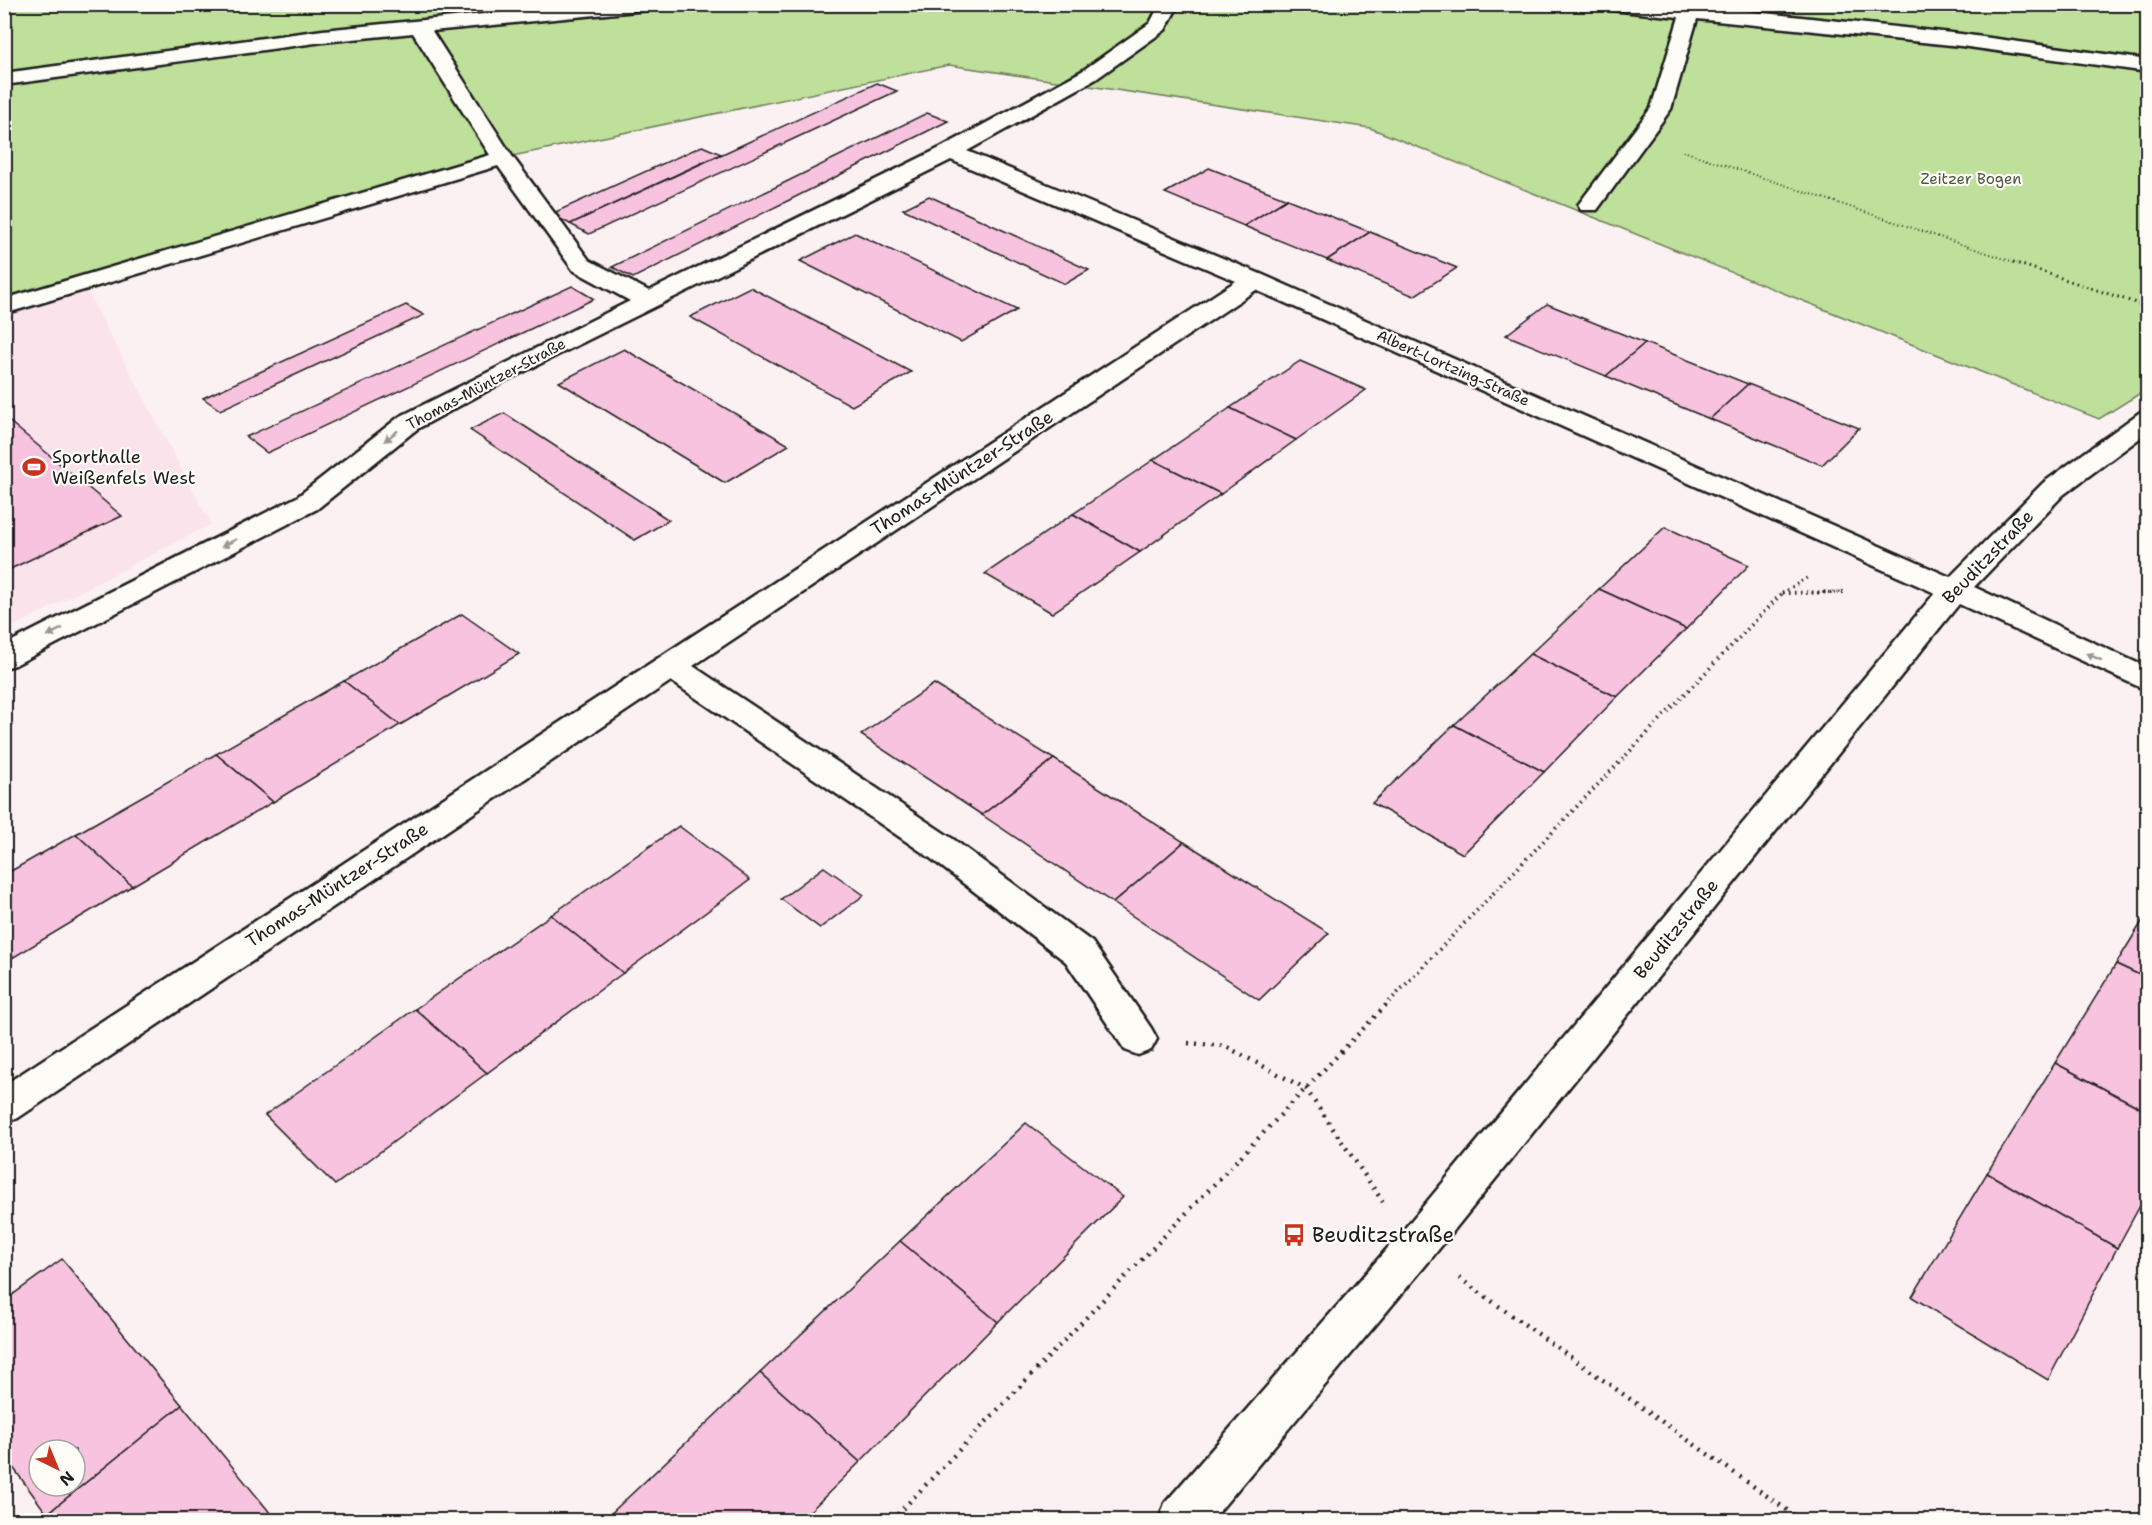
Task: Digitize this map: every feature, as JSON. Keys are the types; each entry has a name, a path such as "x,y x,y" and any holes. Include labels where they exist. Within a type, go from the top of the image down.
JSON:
{"street":[{"path":"4,79 312,37 646,4"},
{"name":"Thomas-Müntzer-Straße","path":"4,658 307,503 408,423 496,376 950,152 1089,75 1158,26 1170,4"},
{"path":"1611,4 1961,40 2148,66"},
{"path":"1589,205 1661,109 1690,11"},
{"path":"420,28 503,158 581,265 649,302"},
{"name":"Albert-Lortzing-Straße","path":"950,152 1254,280 1954,590 2148,681"},
{"path":"4,308 503,158"},
{"name":"Thomas-Müntzer-Straße","path":"4,1106 1254,280"},
{"name":"Beuditzstraße","path":"1182,1521 1415,1247 1954,590 2054,489 2148,418"},
{"path":"670,665 941,848 1079,952 1138,1039"}],"path":[{"path":"1640,137 2148,307"},
{"path":"892,1521 1781,593"},
{"path":"1138,1039 1225,1046 1306,1089 1415,1247 1801,1521"}],"shaded area":[{"path":"83,284 211,524 5,631 5,307"}],"green space":[{"name":"Zeitzer Bogen","path":"5,5 2147,5 2147,389 2099,419 1370,128 949,65 503,158 5,307"}],"building":[{"path":"877,83 897,91 589,234 570,224"},
{"path":"927,113 948,121 633,278 612,267"},
{"path":"702,146 721,154 570,224 551,214"},
{"path":"1209,168 1287,199 1244,226 1165,193"},
{"path":"929,196 1089,270 1065,284 903,209"},
{"path":"1287,199 1370,232 1327,260 1244,226"},
{"path":"1370,232 1457,268 1414,296 1327,260"},
{"path":"855,233 1017,310 961,342 800,261"},
{"path":"572,286 594,299 267,453 246,437"},
{"path":"750,287 911,372 852,406 690,317"},
{"path":"1547,304 1645,343 1606,376 1506,335"},
{"path":"406,305 424,315 220,410 203,398"},
{"path":"1645,343 1748,384 1710,419 1606,376"},
{"path":"624,349 789,445 725,483 559,382"},
{"path":"1300,361 1366,390 1296,440 1230,408"},
{"path":"1748,384 1859,428 1822,465 1710,419"},
{"path":"1230,408 1296,440 1221,494 1153,460"},
{"path":"504,413 669,520 635,540 470,430"},
{"name":"Sporthalle Weißenfels West","path":"4,417 122,516 4,572"},
{"path":"1153,460 1221,494 1140,552 1073,514"},
{"path":"1073,514 1140,552 1052,613 985,574"},
{"path":"1665,527 1749,565 1686,629 1599,589"},
{"path":"1599,589 1686,629 1617,697 1530,654"},
{"path":"462,614 519,654 400,725 344,681"},
{"path":"1530,654 1617,697 1544,772 1454,725"},
{"path":"344,681 400,725 273,802 216,754"},
{"path":"934,684 1054,759 982,815 861,735"},
{"path":"1454,725 1544,772 1463,854 1372,803"},
{"path":"216,754 273,802 132,886 76,834"},
{"path":"1054,759 1184,842 1113,903 982,815"},
{"path":"679,826 750,880 623,973 551,915"},
{"path":"76,834 132,886 4,963 4,875"},
{"path":"1184,842 1329,933 1259,1000 1113,903"},
{"path":"824,867 864,895 820,928 781,899"},
{"path":"2148,912 2148,979 2116,964"},
{"path":"551,915 623,973 487,1073 415,1009"},
{"path":"2116,964 2148,979 2148,1112 2055,1063"},
{"path":"415,1009 487,1073 335,1185 265,1115"},
{"path":"2055,1063 2148,1112 2148,1191 2117,1248 1987,1173"},
{"path":"1026,1123 1123,1197 998,1322 900,1241"},
{"path":"1987,1173 2117,1248 2048,1380 1912,1297"},
{"path":"900,1241 998,1322 860,1462 760,1373"},
{"path":"62,1259 182,1405 87,1482 87,1438 27,1438 27,1487 4,1455 4,1301"},
{"path":"760,1373 860,1462 801,1520 604,1520"},
{"path":"182,1405 276,1520 51,1520 47,1514 67,1498 87,1498 87,1482"},
{"path":"35,1498 67,1498 47,1514"}],"place":[{"name":"Sporthalle Weißenfels West","path":"34,467"},
{"name":"Beuditzstraße","path":"1294,1235"}]}
